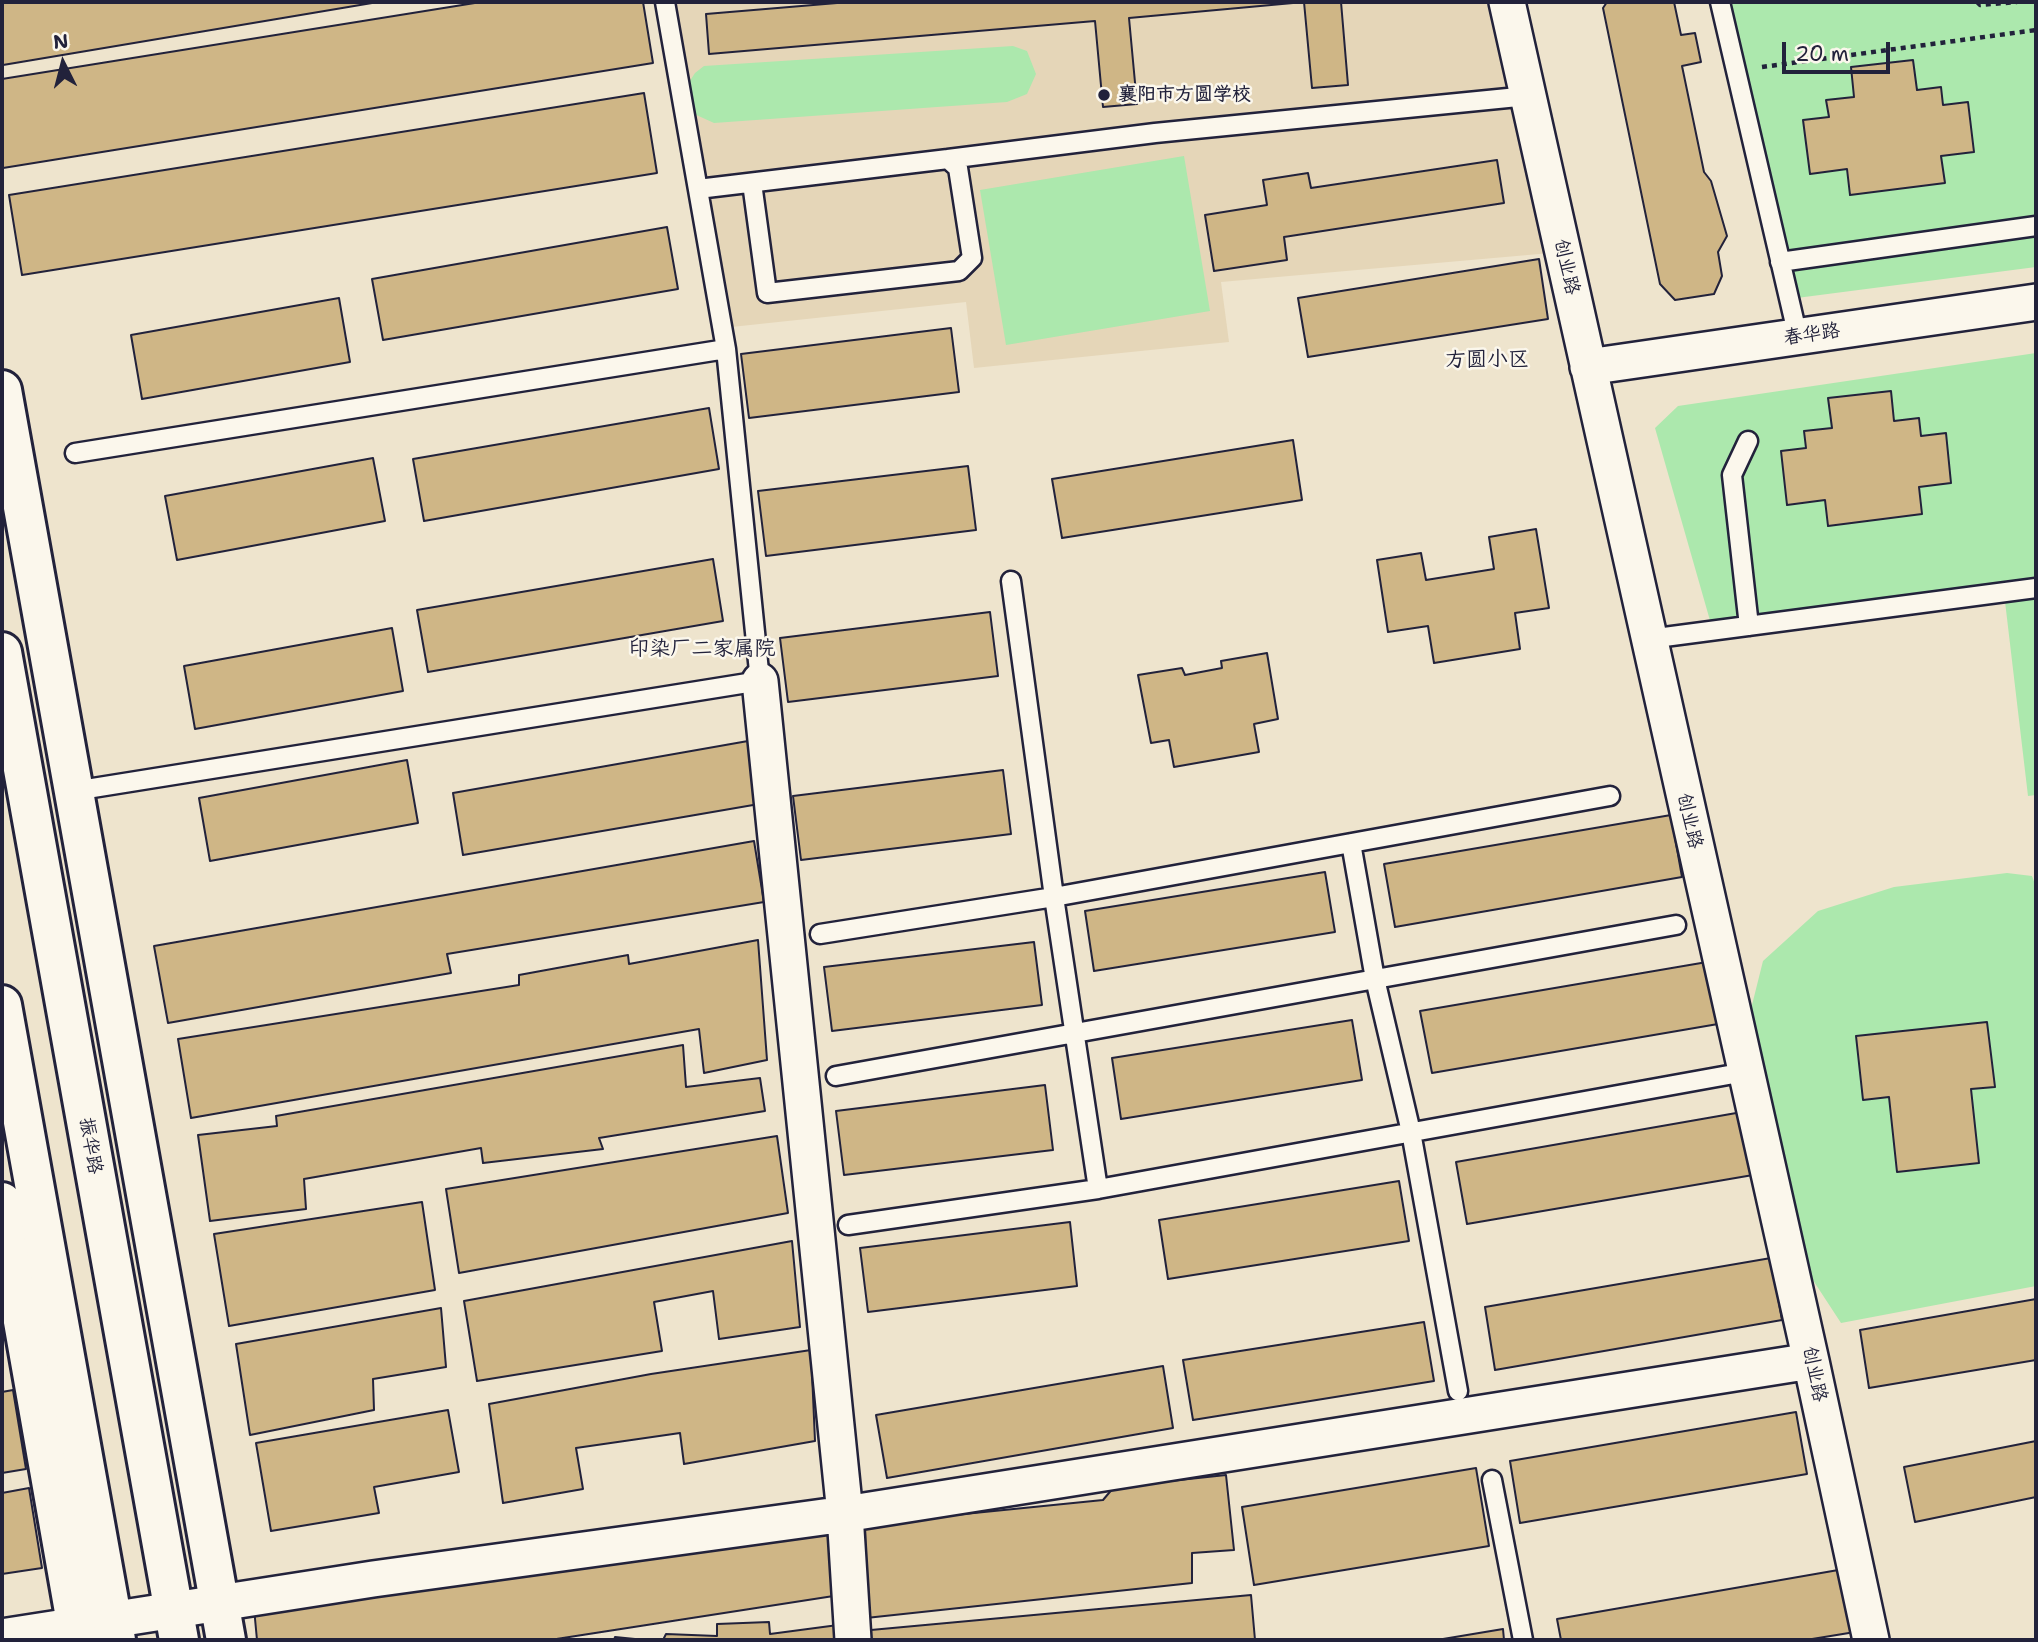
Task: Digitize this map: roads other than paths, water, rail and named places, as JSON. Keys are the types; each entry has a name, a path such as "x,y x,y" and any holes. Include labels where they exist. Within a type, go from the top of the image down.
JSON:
{"street":[{"name":"创业路","path":"1507,2 1871,1640"},
{"name":"春华路","path":"1588,367 2036,302"},
{"path":"2,390 226,1640"},
{"name":"振华路","path":"2,652 176,1626"},
{"path":"760,681 845,1514 853,1640"},
{"path":"2,1005 96,1632"},
{"path":"2,1202 96,1632"},
{"path":"2,1637 176,1626 220,1604 845,1514 1811,1361"}],"lane":[{"path":"74,791 760,681 726,349 665,2"},
{"path":"1720,2 1798,337"},
{"path":"698,189 1155,133 1528,96"},
{"path":"752,183 767,293 959,271 972,258 958,168 948,159"},
{"path":"1780,262 2036,226"},
{"path":"75,453 726,349"},
{"path":"1748,442 1732,475 1749,626"},
{"path":"1011,581 1054,897 1098,1189"},
{"path":"1649,639 2036,588"},
{"path":"820,934 1054,897 1610,796"},
{"path":"1351,843 1375,979 1412,1132 1458,1391"},
{"path":"836,1076 1676,925"},
{"path":"848,1224 1098,1189 1745,1072"},
{"path":"1492,1480 1523,1640"}],"place":[{"name":"襄阳市方圆学校","path":"1104,95"}],"district":[{"name":"方圆小区","path":"1487,361"},
{"name":"印染厂二家属院","path":"702,650"}]}
